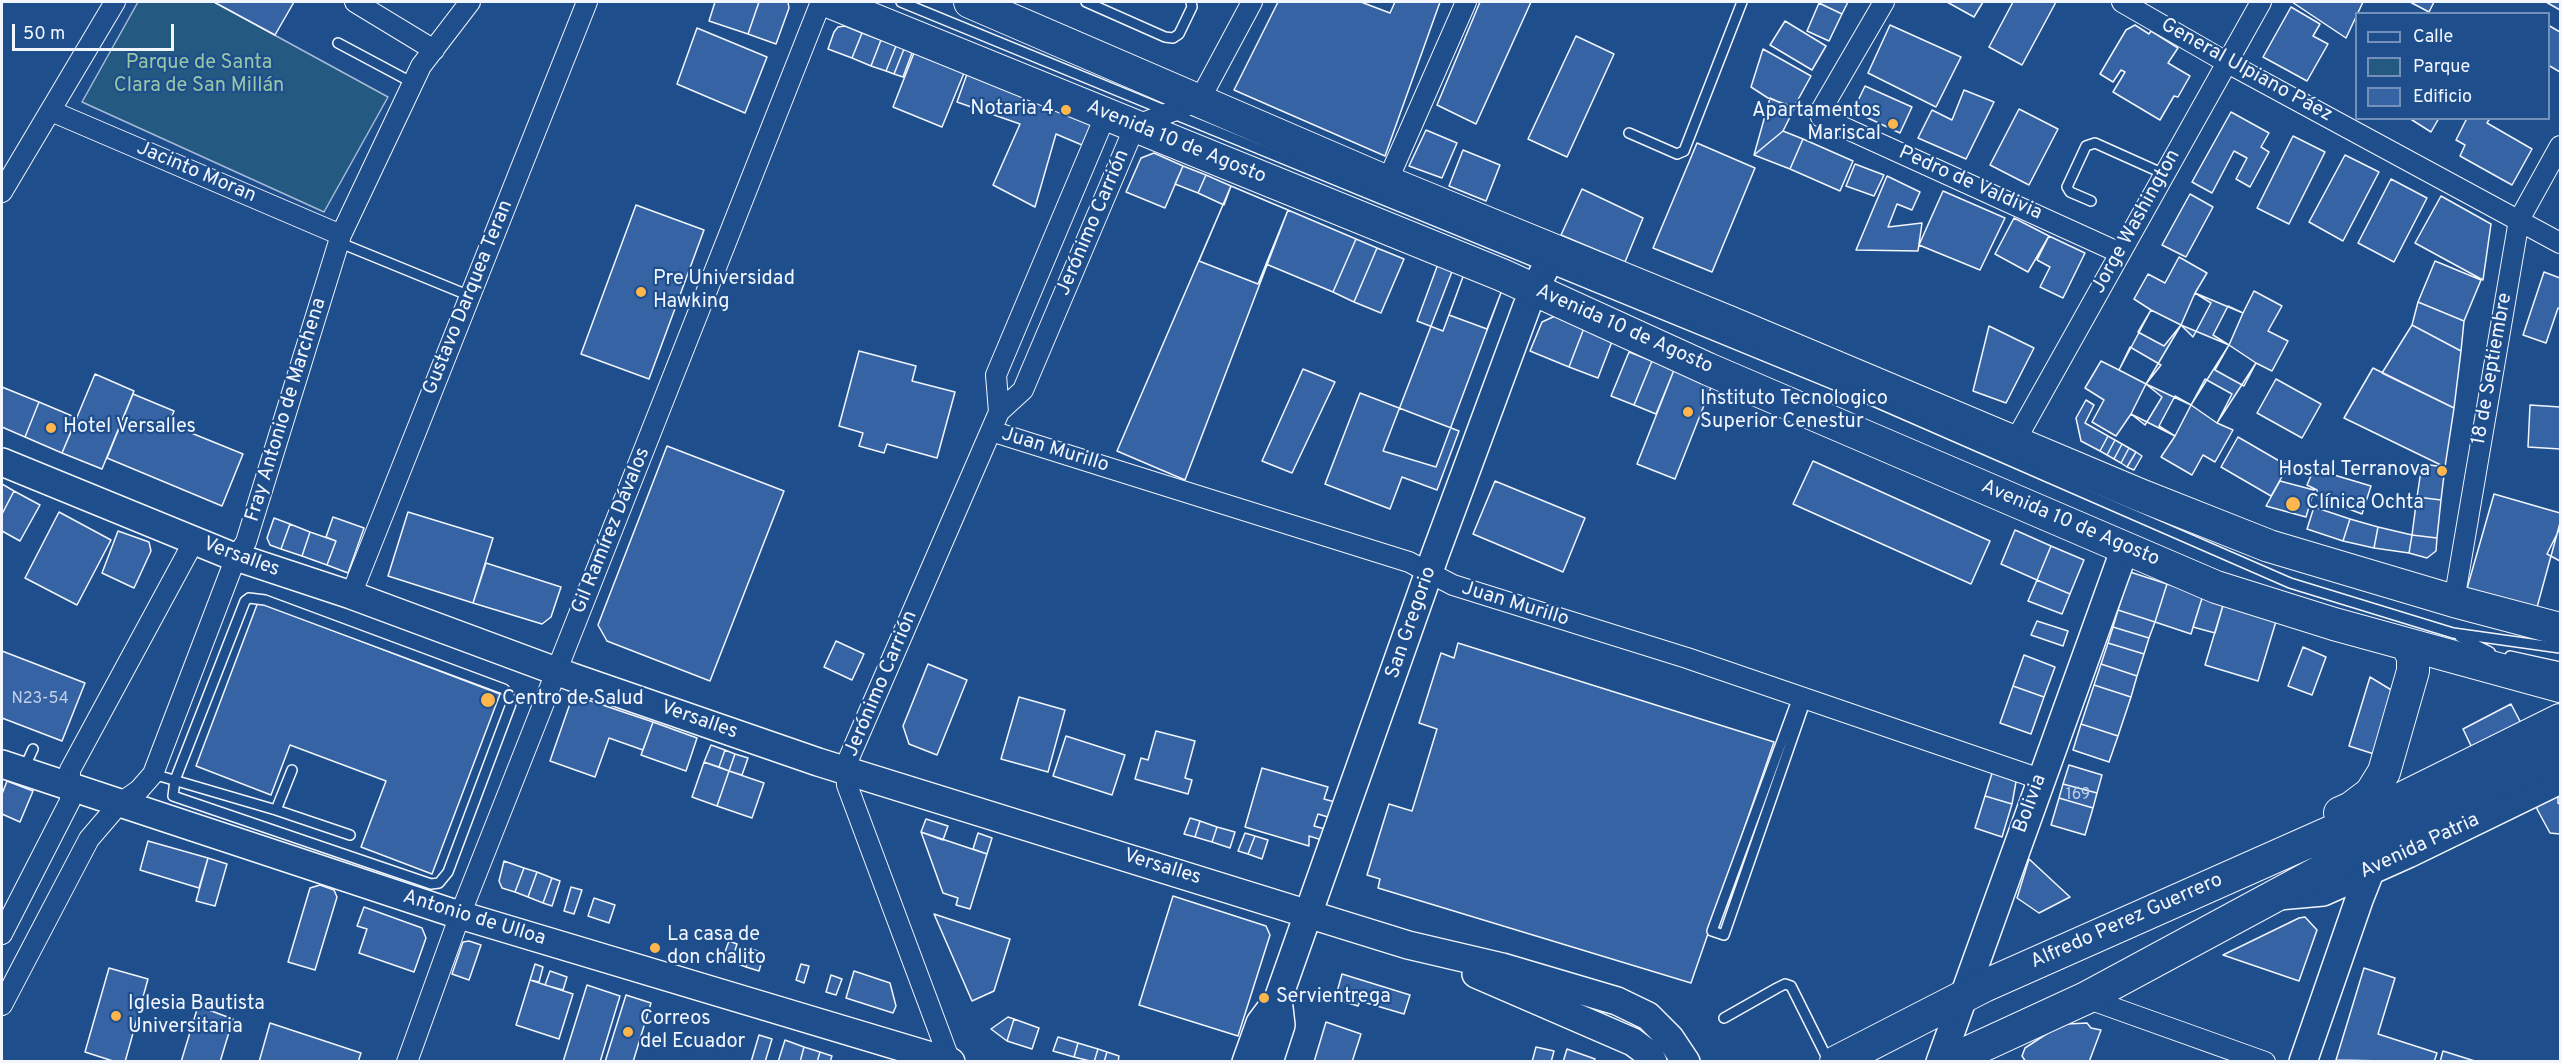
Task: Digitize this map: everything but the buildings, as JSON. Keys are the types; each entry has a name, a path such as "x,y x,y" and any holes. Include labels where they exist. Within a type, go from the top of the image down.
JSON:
{"main road":[{"name":"Avenida 10 de Agosto","path":"830,2 1135,126 1545,269 2014,442 2269,546 2454,602 2560,629"},
{"name":"Avenida 10 de Agosto","path":"970,2 1387,182 1545,269 1708,369 2216,587 2407,645 2560,686"},
{"path":"2248,869 2271,843 2351,808 2371,793 2384,772 2413,671 2413,657 2407,645"},
{"path":"2425,804 2560,720"},
{"name":"Avenida Patria","path":"2425,804 2560,752"},
{"name":"Alfredo Perez Guerrero","path":"1836,1062 1984,986 2248,869 2425,804"},
{"name":"Alfredo Perez Guerrero","path":"1947,1062 2086,998 2275,897 2383,838 2425,804"}],"street":[{"path":"2,192 115,2"},
{"path":"355,2 434,50"},
{"name":"Fray Antonio de Marchena","path":"2,1005 89,839 119,804 139,790 153,774 236,557 246,542 339,239 422,66 470,2"},
{"name":"Gustavo Darquea Teran","path":"351,595 587,2"},
{"name":"Gil Ramírez Dávalos","path":"407,1062 460,915 821,2"},
{"path":"1199,101 1252,2"},
{"path":"1387,182 1466,2"},
{"name":"Pedro de Valdivia","path":"1884,2 1820,115 2120,253"},
{"name":"General Ulpiano Páez","path":"2122,2 2226,62 2560,243"},
{"name":"Jorge Washington","path":"2014,442 2261,2"},
{"name":"Jerónimo Carrión","path":"950,1061 847,785 846,771 849,758 999,412 1023,390 1135,126 1199,101"},
{"name":"Jacinto Moran","path":"51,111 339,239"},
{"name":"Jerónimo Carrión","path":"999,412 996,375 1106,114"},
{"name":"18 de Septiembre","path":"2454,602 2519,220 2560,146"},
{"name":"San Gregorio","path":"1246,1062 1260,1023 1278,999 1310,914 1429,572 1545,269"},
{"name":"Juan Murillo","path":"991,431 1409,562 1453,585 1687,658 2040,779"},
{"name":"Versalles","path":"2,462 236,557 351,595 557,671 846,771 1408,945 1502,966 1617,1001 1648,1016 1670,1038 1686,1062"},
{"path":"2,934 70,801 70,770 194,541"},
{"name":"Bolivia","path":"1940,1062 2125,548"},
{"name":"Antonio de Ulloa","path":"19,761 69,787 460,915 950,1061"},
{"name":"Avenida Patria","path":"2275,897 2323,892 2372,868 2408,854 2560,780"},
{"path":"2302,1062 2383,838"},
{"name":"Versalles","path":"1408,945 1633,1042 1649,1054 1653,1062"},
{"path":"2086,998 2265,1062"},
{"name":"San Gregorio","path":"1269,1062 1281,1025 1278,999"}],"lane":[{"path":"901,2 1545,269 1864,397 2290,583 2453,633 2560,648"},
{"path":"1086,2 1165,38 1173,38 1179,34 1192,7 1191,2"},
{"path":"1629,133 1677,154 1684,151 1742,2"},
{"path":"338,43 414,83"},
{"path":"2091,201 2070,192 2067,187 2086,146 2095,143 2164,174"},
{"path":"339,239 470,296"},
{"path":"249,598 265,600 494,684 504,688 509,695 511,704 448,872 444,880 437,885 175,797 173,794 175,780 245,601 249,598"},
{"path":"2453,633 2487,652 2560,667"},
{"path":"1802,698 1724,935 1712,931 1802,698"},
{"path":"276,810 292,770"},
{"path":"153,774 276,810 350,835"},
{"path":"1724,1018 1785,984 1791,986 1829,1062"}],"green space":[{"name":"Parque de Santa Clara de San Millán","path":"138,2 214,2 388,97 324,212 82,102"}],"place":[{"name":"Notaria 4","path":"1066,110"},
{"name":"Apartamentos Mariscal","path":"1893,124"},
{"name":"Pre Universidad Hawking","path":"641,292"},
{"name":"Instituto Tecnologico Superior Cenestur","path":"1688,412"},
{"name":"Hotel Versalles","path":"51,428"},
{"name":"Hostal Terranova","path":"2442,471"},
{"name":"Clínica Ochta","path":"2293,504"},
{"name":"Centro de Salud","path":"488,700"},
{"name":"La casa de don chalito","path":"655,948"},
{"name":"Servientrega","path":"1264,998"},
{"name":"Iglesia Bautista Universitaria","path":"116,1016"},
{"name":"Correos del Ecuador","path":"628,1032"}]}
